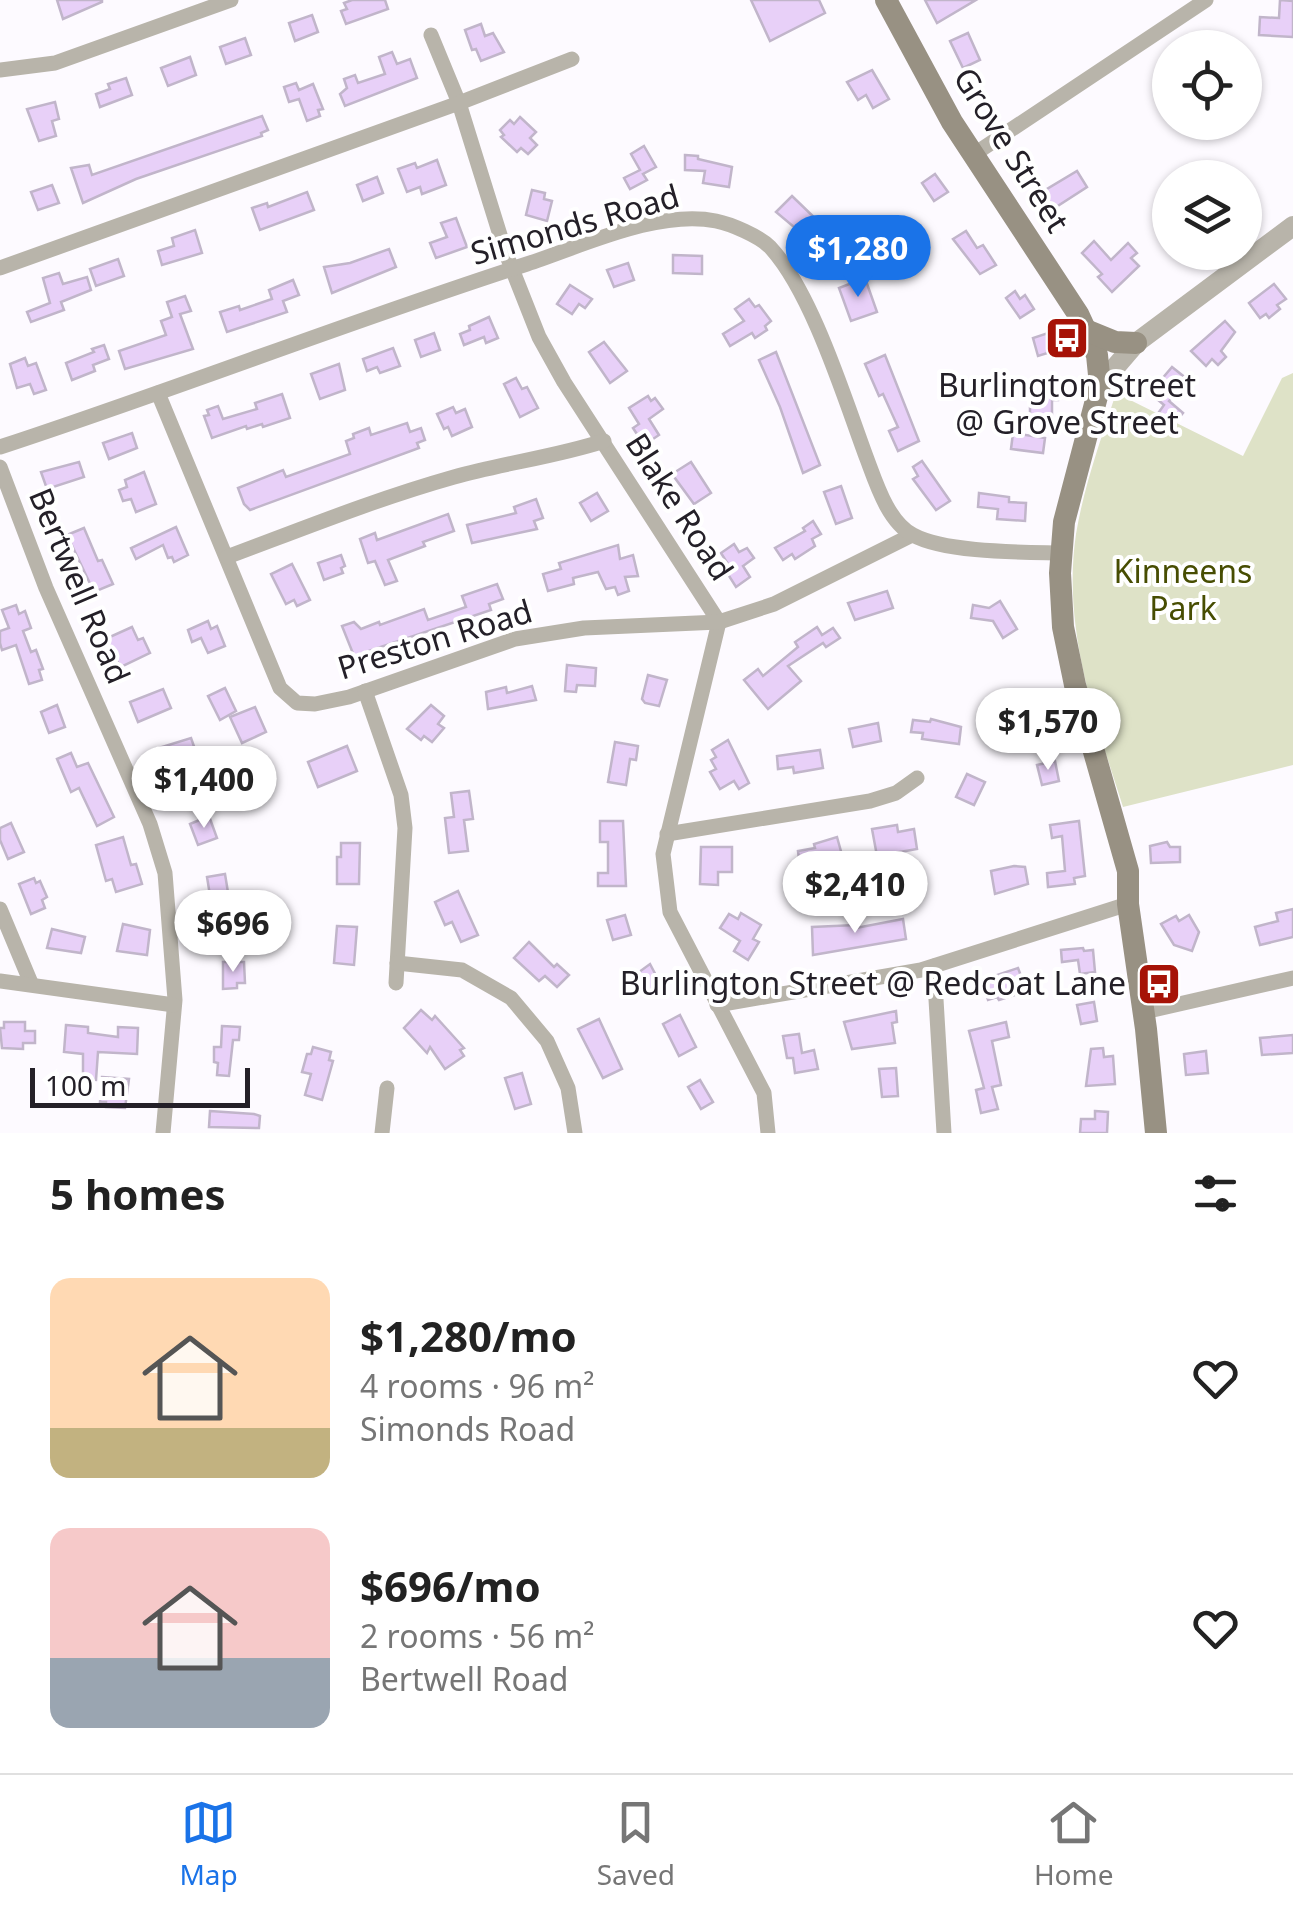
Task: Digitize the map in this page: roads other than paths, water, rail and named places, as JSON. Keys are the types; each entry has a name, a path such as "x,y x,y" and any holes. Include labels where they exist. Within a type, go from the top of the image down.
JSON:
{"main road":[{"name":"Grove Street","path":"886,0 973,155 1088,331 1097,356 1100,385"},
{"path":"1088,331 1115,342 1136,344"},
{"path":"1100,385 1064,522 1060,573 1063,627 1075,686 1128,872 1128,904 1156,1133"}],"street":[{"path":"0,70 55,63 230,0"},
{"path":"1173,0 1182,16"},
{"path":"973,155 1206,0"},
{"name":"Blake Road","path":"430,35 459,103 505,251 539,337 720,622 663,854 670,912 764,1092 768,1133"},
{"path":"0,268 572,59"},
{"name":"Simonds Road","path":"0,447 514,268 605,238 684,218 722,222 768,244 792,278 828,356 878,488 896,519 912,535"},
{"path":"1100,385 1136,344 1293,226"},
{"name":"Preston Road","path":"158,393 280,688 297,703 315,704 365,691 516,639 584,628 720,622 774,604 912,535"},
{"path":"227,556 456,476 604,441"},
{"name":"Bertwell Road","path":"0,468 46,588 150,824 165,874 174,1005 163,1133"},
{"path":"912,535 996,552 1062,553"},
{"path":"365,691 400,796 406,828 396,984"},
{"path":"667,834 870,801 896,792 918,778"},
{"path":"717,1006 934,966 1128,904"},
{"path":"0,909 31,983"},
{"path":"397,963 462,970 510,998 547,1040 568,1088 575,1133"},
{"path":"934,966 944,1133"},
{"path":"1144,1012 1293,978"},
{"path":"0,981 174,1005"},
{"path":"382,1133 386,1088"}],"place":[{"name":"Burlington Street @ Grove Street","path":"1067,338"},
{"name":"Burlington Street @ Redcoat Lane","path":"1159,984"}],"park label":[{"name":"Kinneens Park","path":"1183,590"}]}
